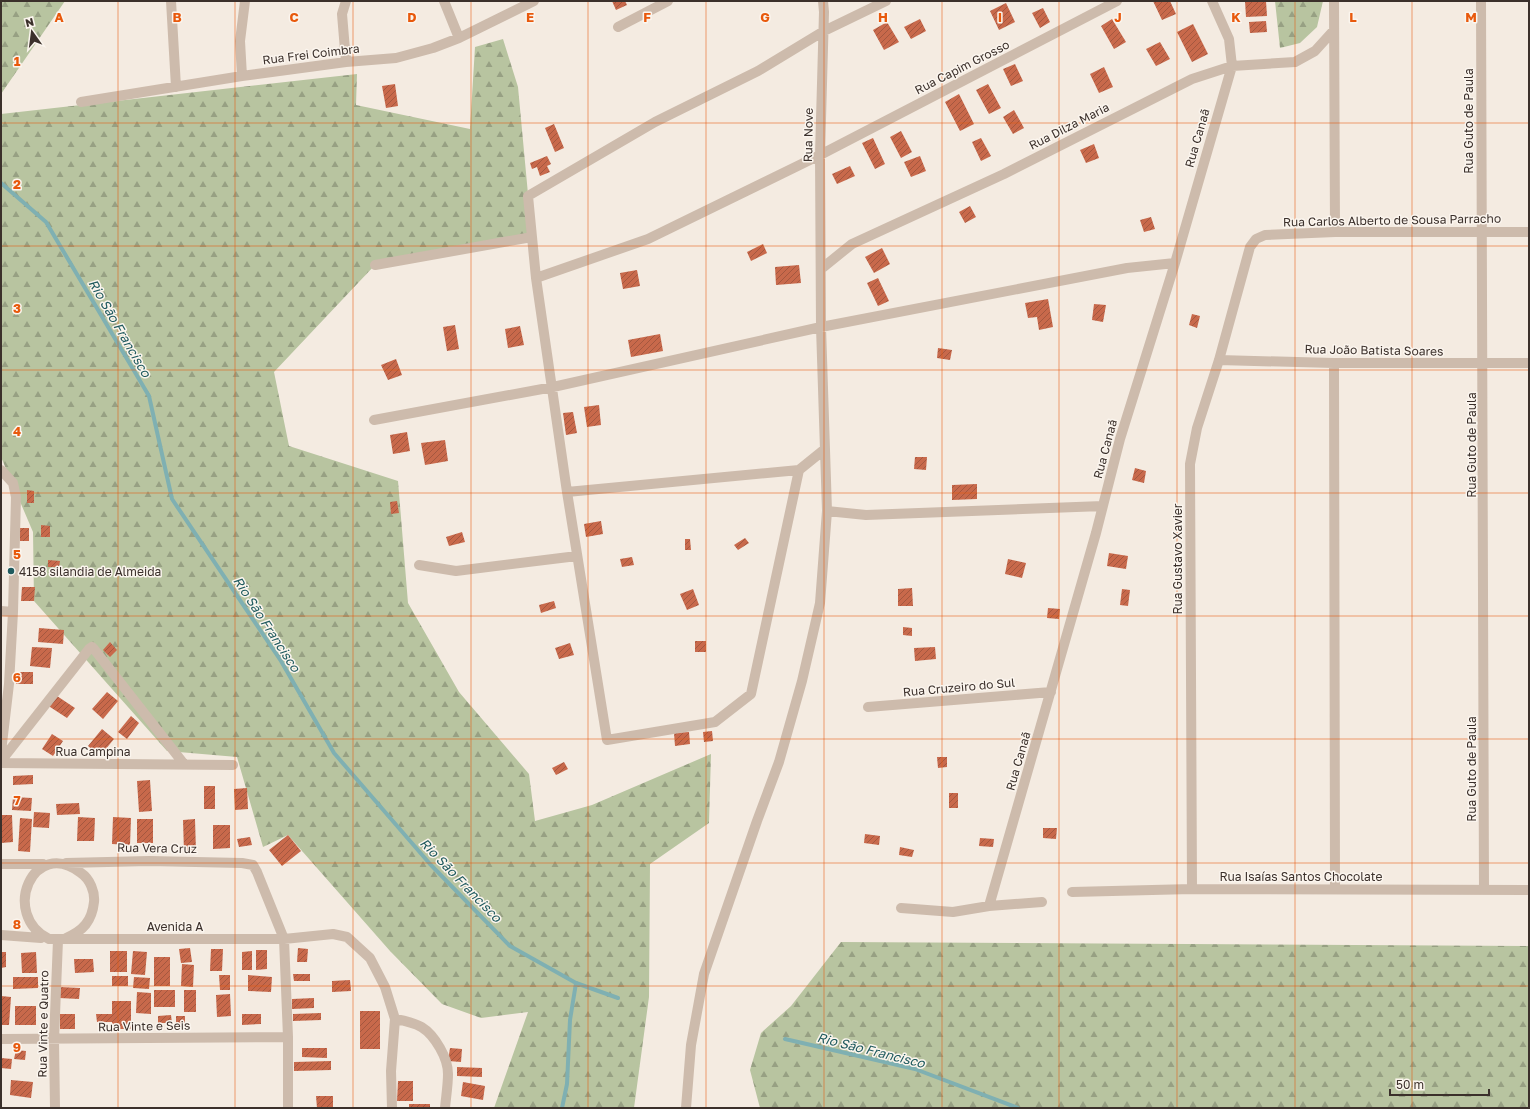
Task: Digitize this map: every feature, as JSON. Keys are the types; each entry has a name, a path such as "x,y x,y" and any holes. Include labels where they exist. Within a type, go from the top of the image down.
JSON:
{"street":[{"path":"171,1 176,88"},
{"path":"242,76 240,40 245,1"},
{"path":"346,1 342,14 346,62"},
{"path":"444,1 459,38"},
{"name":"Rua Frei Coimbra","path":"81,102 176,88 242,76 346,62 396,58 433,48 459,38 534,1"},
{"path":"618,27 668,1"},
{"name":"Rua Nove","path":"686,1108 691,1045 704,974 779,762 802,681 820,603 827,511 821,327 820,155 824,31 823,1"},
{"path":"799,470 751,694 715,722 607,740 567,492 553,386 536,278 528,196 656,122 758,71 824,31 886,1"},
{"name":"Rua Capim Grosso","path":"536,278 648,239 820,155 1117,1"},
{"name":"Rua Canaã","path":"989,906 1051,692 1103,506 1120,439 1175,263 1219,105 1232,66 1229,39 1212,1"},
{"path":"1334,1 1335,232"},
{"name":"Rua Guto de Paula","path":"1481,1 1484,889"},
{"name":"Rua Dilza Maria","path":"821,269 852,244 1004,174 1192,79 1232,66 1295,62 1315,51 1334,30"},
{"name":"Rua Carlos Alberto de Sousa Parracho","path":"1256,239 1266,235 1335,232 1529,232"},
{"path":"375,265 532,237"},
{"name":"Rua Gustavo Xavier","path":"1192,889 1190,464 1197,428 1219,360 1250,247 1256,239"},
{"path":"374,420 553,386 821,327 1126,268 1175,263"},
{"name":"Rua João Batista Soares","path":"1219,360 1334,363 1529,363"},
{"path":"1334,363 1335,889"},
{"path":"567,492 799,470 825,449"},
{"path":"1,470 13,483 16,496 13,612 9,684 1,752"},
{"path":"827,511 866,515 1103,506"},
{"path":"419,565 456,570 578,556"},
{"path":"1,611 13,612"},
{"path":"1,762 89,649 92,648 184,764"},
{"name":"Rua Cruzeiro do Sul","path":"868,707 1051,692"},
{"name":"Rua Campina","path":"1,762 233,765"},
{"name":"Rua Vera Cruz","path":"61,863 149,861 242,863 253,865 284,939"},
{"path":"1,864 50,863 61,863 74,867 84,875 92,886 95,899 93,912 88,924 78,933 58,939 37,934 26,926 20,914 17,901 20,888 27,877 37,868 50,863"},
{"name":"Rua Isaías Santos Chocolate","path":"1072,892 1192,889 1529,890"},
{"path":"901,908 953,912 989,906 1042,902"},
{"name":"Avenida A","path":"1,934 58,939 284,939 333,934 347,936 370,958 385,987 395,1019"},
{"name":"Rua Vinte e Quatro","path":"55,1108 54,1040 58,939"},
{"path":"284,939 288,1038 288,1108"},
{"path":"392,1108 391,1071 395,1019 410,1022 423,1028 432,1035 443,1054 448,1072 445,1108"},
{"name":"Rua Vinte e Seis","path":"1,1040 288,1038"}],"green space":[{"path":"1,1 65,1 1,94"},
{"path":"1275,1 1323,1 1317,27 1300,43 1280,48"},
{"path":"503,39 518,87 532,237 375,265 274,372 289,446 398,481 408,603 459,692 529,774 535,821 592,805 711,754 709,823 650,864 649,997 634,1108 494,1108 528,1012 481,1018 442,1004 390,951 288,835 263,847 237,757 167,751 34,601 33,532 1,457 1,114 357,74 356,105 470,129 475,47"},
{"path":"841,942 1529,946 1529,1108 760,1108 750,1070 761,1033 791,1006"}],"building":[{"path":"612,1 625,1 627,5 616,10"},
{"path":"1153,1 1170,1 1176,14 1162,20"},
{"path":"1245,1 1266,1 1267,16 1246,17"},
{"path":"1006,3 1015,22 999,30 990,11"},
{"path":"1043,8 1050,22 1040,28 1032,13"},
{"path":"920,19 926,31 911,39 904,27"},
{"path":"1112,19 1126,42 1114,49 1101,26"},
{"path":"1266,21 1267,32 1250,33 1249,22"},
{"path":"887,22 899,42 884,50 873,30"},
{"path":"1193,24 1208,54 1192,62 1177,32"},
{"path":"1160,42 1170,59 1156,66 1146,49"},
{"path":"1015,64 1023,81 1011,86 1003,69"},
{"path":"1104,67 1113,87 1099,93 1090,74"},
{"path":"395,84 398,106 386,108 382,86"},
{"path":"988,84 1001,108 989,114 976,90"},
{"path":"959,94 974,124 960,131 945,102"},
{"path":"1014,110 1024,128 1013,134 1003,117"},
{"path":"554,124 564,148 555,152 545,128"},
{"path":"901,131 912,152 901,158 890,137"},
{"path":"873,138 885,164 875,169 862,143"},
{"path":"981,138 991,156 981,161 972,142"},
{"path":"1094,144 1099,158 1086,163 1080,150"},
{"path":"547,156 551,164 547,166 550,172 540,176 537,167 532,169 530,163"},
{"path":"920,156 926,171 911,177 904,162"},
{"path":"850,166 855,176 837,184 832,174"},
{"path":"970,206 976,217 965,223 959,212"},
{"path":"1151,217 1155,229 1144,232 1140,220"},
{"path":"763,244 767,253 751,261 747,252"},
{"path":"882,248 890,264 874,273 865,257"},
{"path":"799,265 801,283 776,285 775,267"},
{"path":"637,270 640,286 623,289 620,273"},
{"path":"878,278 889,301 878,306 867,283"},
{"path":"1048,299 1053,327 1039,330 1037,317 1028,318 1025,303"},
{"path":"1094,304 1106,305 1103,322 1092,320"},
{"path":"1192,314 1200,316 1197,328 1189,325"},
{"path":"455,325 459,349 447,351 443,327"},
{"path":"520,326 524,345 508,348 505,329"},
{"path":"660,334 663,351 631,357 628,340"},
{"path":"938,348 952,350 950,360 937,358"},
{"path":"396,359 402,375 388,380 381,365"},
{"path":"599,405 601,425 587,427 584,407"},
{"path":"573,412 577,433 566,435 563,413"},
{"path":"407,432 410,451 393,454 390,435"},
{"path":"445,440 448,461 425,465 421,443"},
{"path":"915,457 927,457 926,470 914,469"},
{"path":"1135,468 1146,471 1144,483 1132,480"},
{"path":"977,484 977,499 952,500 952,485"},
{"path":"27,490 34,491 34,503 27,503"},
{"path":"397,501 399,513 391,514 390,502"},
{"path":"601,521 603,534 586,537 584,524"},
{"path":"41,525 50,526 50,537 41,537"},
{"path":"20,528 29,528 29,541 20,541"},
{"path":"462,532 465,542 449,546 446,537"},
{"path":"745,538 749,543 738,550 734,545"},
{"path":"685,539 690,539 691,550 685,550"},
{"path":"1109,553 1128,556 1126,569 1107,566"},
{"path":"632,557 634,565 622,567 620,559"},
{"path":"1008,559 1026,563 1022,578 1005,574"},
{"path":"48,560 60,561 59,567 48,567"},
{"path":"22,587 35,587 34,601 21,601"},
{"path":"912,588 913,606 898,606 898,589"},
{"path":"693,589 699,605 687,610 680,594"},
{"path":"1122,589 1130,590 1128,606 1120,605"},
{"path":"554,601 556,608 541,613 539,605"},
{"path":"1048,608 1060,609 1059,619 1047,618"},
{"path":"903,627 912,628 912,636 903,635"},
{"path":"39,628 64,630 63,644 38,642"},
{"path":"695,641 706,641 706,652 695,652"},
{"path":"110,642 117,650 110,657 103,650"},
{"path":"570,643 574,655 559,659 555,648"},
{"path":"32,647 52,648 50,668 30,666"},
{"path":"935,647 936,659 915,661 914,648"},
{"path":"16,672 33,672 33,684 16,684"},
{"path":"107,692 118,701 103,719 92,709"},
{"path":"54,694 75,708 67,718 47,705"},
{"path":"131,716 139,723 127,739 118,732"},
{"path":"102,729 114,739 100,756 88,746"},
{"path":"712,731 713,741 704,742 703,732"},
{"path":"689,732 690,744 675,746 674,733"},
{"path":"52,734 63,741 53,756 42,749"},
{"path":"937,757 947,757 947,767 938,768"},
{"path":"564,762 568,769 556,775 552,768"},
{"path":"33,775 33,784 13,785 13,776"},
{"path":"150,780 152,811 139,812 137,781"},
{"path":"204,786 215,786 215,809 204,809"},
{"path":"247,788 248,809 235,810 234,789"},
{"path":"949,793 958,793 958,808 949,808"},
{"path":"13,797 32,798 31,811 12,810"},
{"path":"79,803 80,814 57,815 56,804"},
{"path":"34,812 50,813 49,828 33,827"},
{"path":"1,815 12,815 13,842 1,843"},
{"path":"78,817 95,818 94,841 77,841"},
{"path":"113,817 131,818 130,845 112,844"},
{"path":"20,818 32,819 30,852 18,851"},
{"path":"137,819 153,819 153,843 137,843"},
{"path":"195,819 196,852 184,852 183,820"},
{"path":"213,825 230,825 230,848 213,849"},
{"path":"1043,828 1057,828 1056,839 1043,838"},
{"path":"865,834 880,836 879,845 864,843"},
{"path":"288,835 301,851 282,866 269,850"},
{"path":"250,837 252,845 239,847 237,839"},
{"path":"980,838 994,839 993,847 979,846"},
{"path":"900,847 914,850 912,857 899,855"},
{"path":"190,948 192,962 181,963 179,949"},
{"path":"298,948 308,949 307,962 297,962"},
{"path":"211,949 223,949 222,971 210,971"},
{"path":"256,950 267,950 267,969 256,970"},
{"path":"110,951 127,951 127,972 110,972"},
{"path":"133,951 147,952 145,975 131,974"},
{"path":"252,951 252,970 242,970 242,952"},
{"path":"1,952 6,952 6,967 1,968"},
{"path":"36,952 37,973 22,973 21,953"},
{"path":"154,957 170,957 170,986 154,986"},
{"path":"74,959 93,959 94,972 75,973"},
{"path":"182,964 194,965 193,987 181,986"},
{"path":"293,974 310,974 310,981 294,981"},
{"path":"219,975 230,975 230,990 220,990"},
{"path":"248,975 272,977 271,992 248,991"},
{"path":"112,976 128,976 128,986 112,986"},
{"path":"13,977 38,977 38,988 13,989"},
{"path":"134,977 150,978 149,989 133,988"},
{"path":"350,980 351,991 332,992 332,981"},
{"path":"60,987 80,988 79,999 59,998"},
{"path":"154,990 175,990 175,1007 154,1007"},
{"path":"184,990 196,990 196,1012 184,1012"},
{"path":"137,992 151,993 151,1014 136,1013"},
{"path":"230,994 231,1016 217,1017 216,995"},
{"path":"1,996 11,997 9,1025 1,1025"},
{"path":"314,998 314,1008 292,1009 292,999"},
{"path":"112,1001 131,1001 131,1029 112,1029 112,1022 97,1022 96,1014 112,1014"},
{"path":"15,1006 36,1006 36,1025 15,1025"},
{"path":"360,1011 380,1011 380,1049 360,1049"},
{"path":"321,1013 321,1020 293,1021 293,1014"},
{"path":"60,1014 75,1014 75,1029 60,1029"},
{"path":"242,1014 261,1014 261,1024 242,1025"},
{"path":"171,1015 172,1023 158,1023 158,1016"},
{"path":"176,1016 185,1016 185,1029 176,1029"},
{"path":"302,1048 327,1048 327,1058 302,1057"},
{"path":"450,1048 462,1049 461,1062 448,1061"},
{"path":"16,1050 26,1051 25,1060 14,1059"},
{"path":"1,1058 12,1059 11,1069 1,1068"},
{"path":"331,1061 331,1070 294,1071 294,1062"},
{"path":"457,1067 482,1068 482,1077 457,1076"},
{"path":"11,1080 33,1082 31,1098 10,1095"},
{"path":"398,1081 413,1081 413,1101 397,1101"},
{"path":"463,1082 485,1086 483,1100 461,1096"},
{"path":"316,1096 333,1096 333,1108 317,1108"},
{"path":"409,1104 430,1104 430,1108 409,1108"}],"waterway":[{"name":"Rio São Francisco","path":"1,183 46,222 149,396 172,499 281,661 334,753 430,864 510,946 576,983 618,998"},
{"path":"562,1108 567,1084 570,1020 576,983"},
{"name":"Rio São Francisco","path":"785,1039 915,1069 1018,1108"}],"place":[{"name":"4158 silandia de Almeida","path":"11,571"}]}
